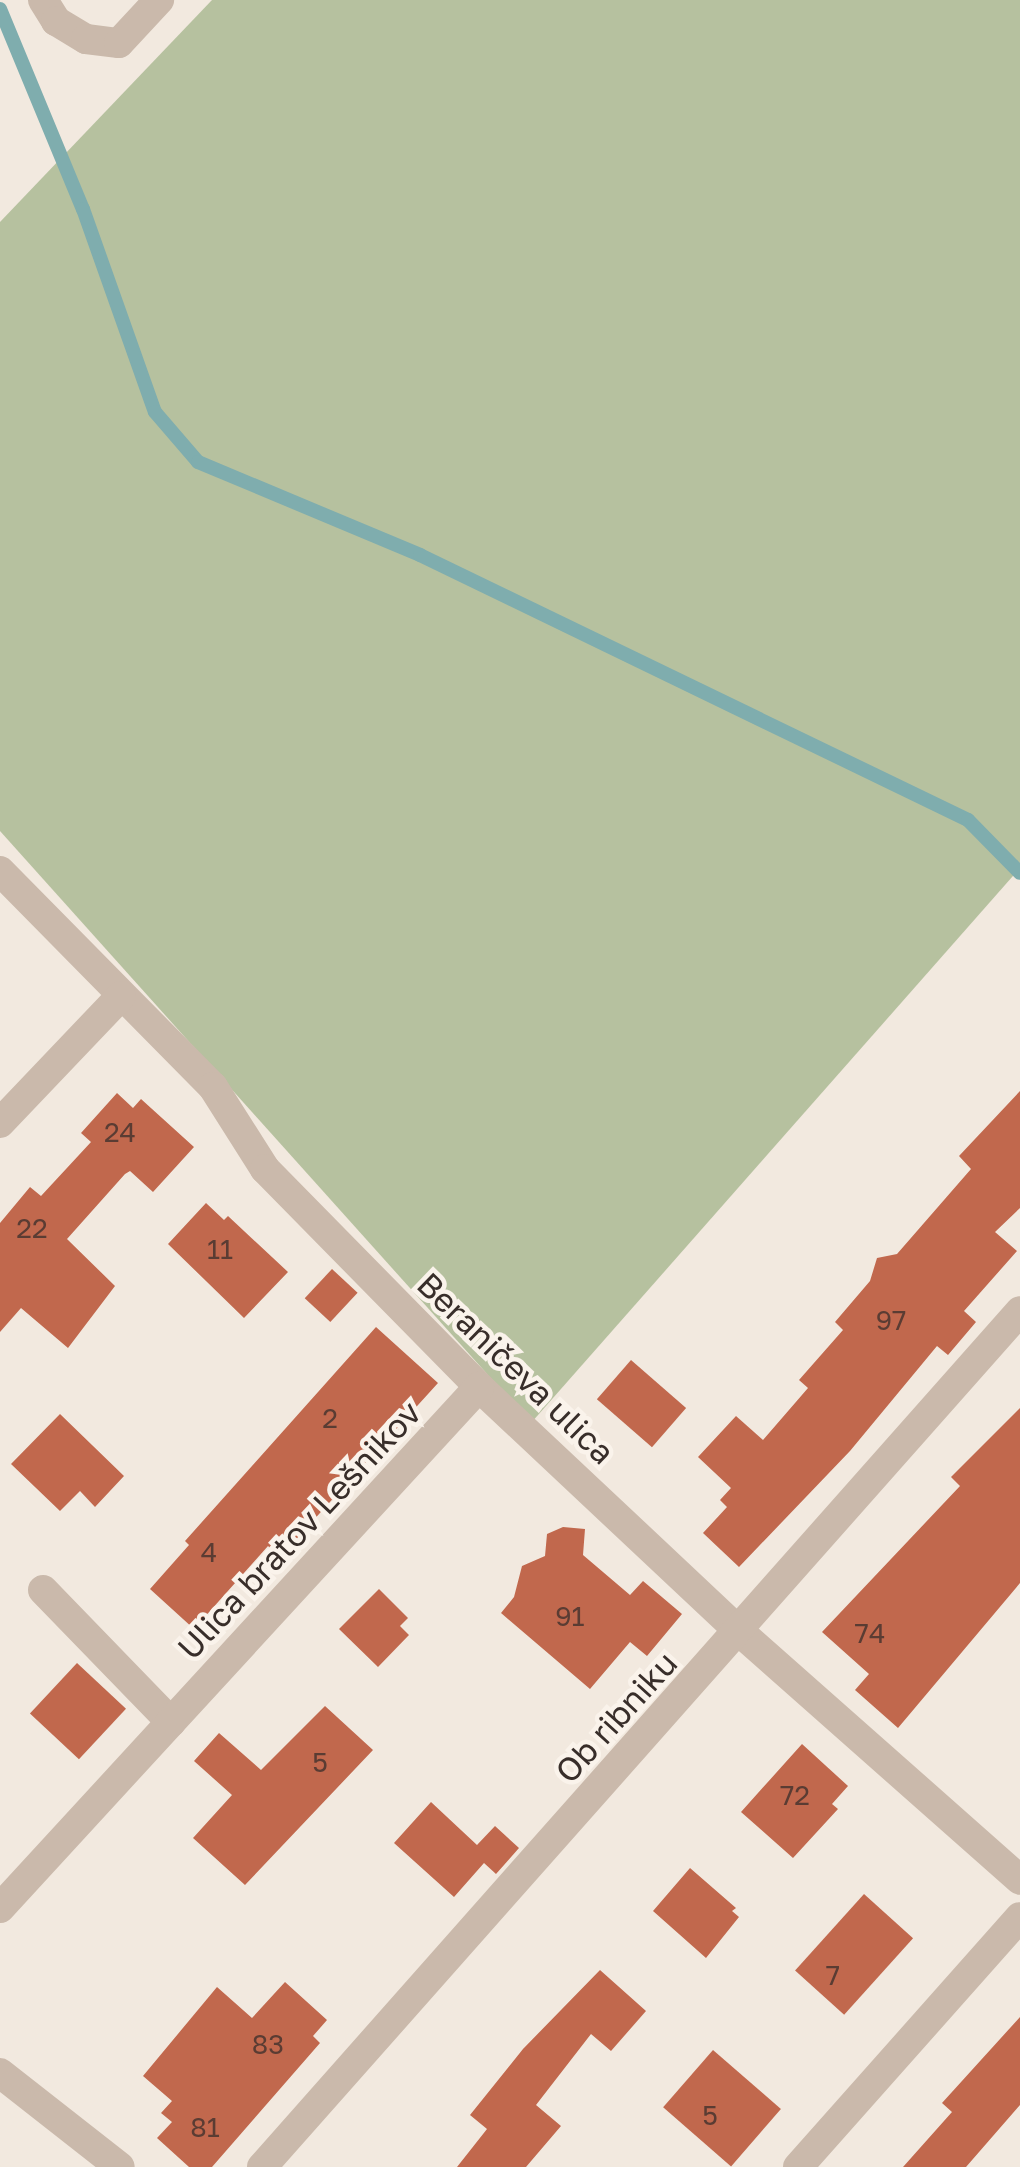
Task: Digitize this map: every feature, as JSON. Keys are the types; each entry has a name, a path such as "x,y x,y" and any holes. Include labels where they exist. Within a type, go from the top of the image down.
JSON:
{"street":[{"path":"43,0 56,21 86,39 119,43 159,0"},
{"name":"Beraničeva ulica","path":"0,871 213,1087 266,1169 479,1387 740,1632 1020,1880"},
{"path":"0,1123 121,996"},
{"name":"Ob ribniku","path":"262,2167 1020,1311"},
{"name":"Ulica bratov Lešnikov","path":"0,1908 479,1387"},
{"path":"43,1590 171,1722"},
{"path":"798,2167 1020,1916"},
{"path":"0,2073 120,2167"}],"green space":[{"path":"212,0 1020,0 1020,868 531,1423 0,831 0,222"}],"building":[{"path":"1020,1091 1020,1208 995,1232 1017,1251 964,1311 976,1322 948,1355 937,1346 850,1451 739,1567 703,1533 727,1507 720,1500 731,1488 698,1457 736,1416 763,1440 808,1388 799,1380 843,1330 835,1322 870,1281 877,1258 897,1254 971,1169 959,1156"},
{"path":"117,1093 133,1108 141,1099 194,1147 153,1192 130,1171 125,1174 67,1239 115,1286 68,1348 21,1308 0,1332 0,1223 30,1187 41,1196 91,1142 81,1133"},
{"path":"206,1203 224,1220 228,1216 288,1272 244,1318 168,1244"},
{"path":"332,1269 358,1293 330,1322 305,1298"},
{"path":"376,1327 438,1383 280,1557 268,1546 194,1629 150,1589 189,1545 185,1541"},
{"path":"631,1360 686,1408 652,1447 597,1399"},
{"path":"1020,1408 1020,1583 898,1728 855,1690 869,1674 822,1632 960,1486 951,1477"},
{"path":"60,1414 124,1476 95,1507 80,1491 60,1511 11,1464"},
{"path":"563,1527 585,1529 583,1555 630,1595 643,1581 682,1614 647,1656 630,1642 590,1689 501,1613 514,1597 522,1566 545,1556 547,1534"},
{"path":"379,1589 408,1618 400,1626 409,1635 378,1667 339,1629"},
{"path":"77,1663 126,1709 79,1759 30,1713"},
{"path":"325,1706 373,1750 245,1885 193,1838 232,1795 194,1761 219,1733 261,1770"},
{"path":"802,1744 848,1786 832,1804 838,1809 793,1858 741,1812"},
{"path":"431,1802 477,1845 495,1826 519,1848 496,1874 484,1863 454,1897 394,1843"},
{"path":"690,1868 736,1908 732,1911 739,1917 706,1958 653,1911"},
{"path":"864,1894 913,1938 844,2015 795,1971"},
{"path":"600,1970 646,2011 611,2051 591,2034 536,2105 561,2126 526,2167 457,2167 487,2129 470,2115 523,2049"},
{"path":"285,1982 327,2020 313,2036 320,2043 212,2167 189,2167 157,2138 172,2122 161,2113 172,2101 143,2076 217,1987 252,2018"},
{"path":"1020,2017 1020,2105 966,2167 903,2167 952,2112 942,2103"},
{"path":"713,2050 781,2109 731,2166 663,2107"}],"waterway":[{"path":"0,9 83,209 155,412 198,462 420,555 968,820 1020,873"}]}
